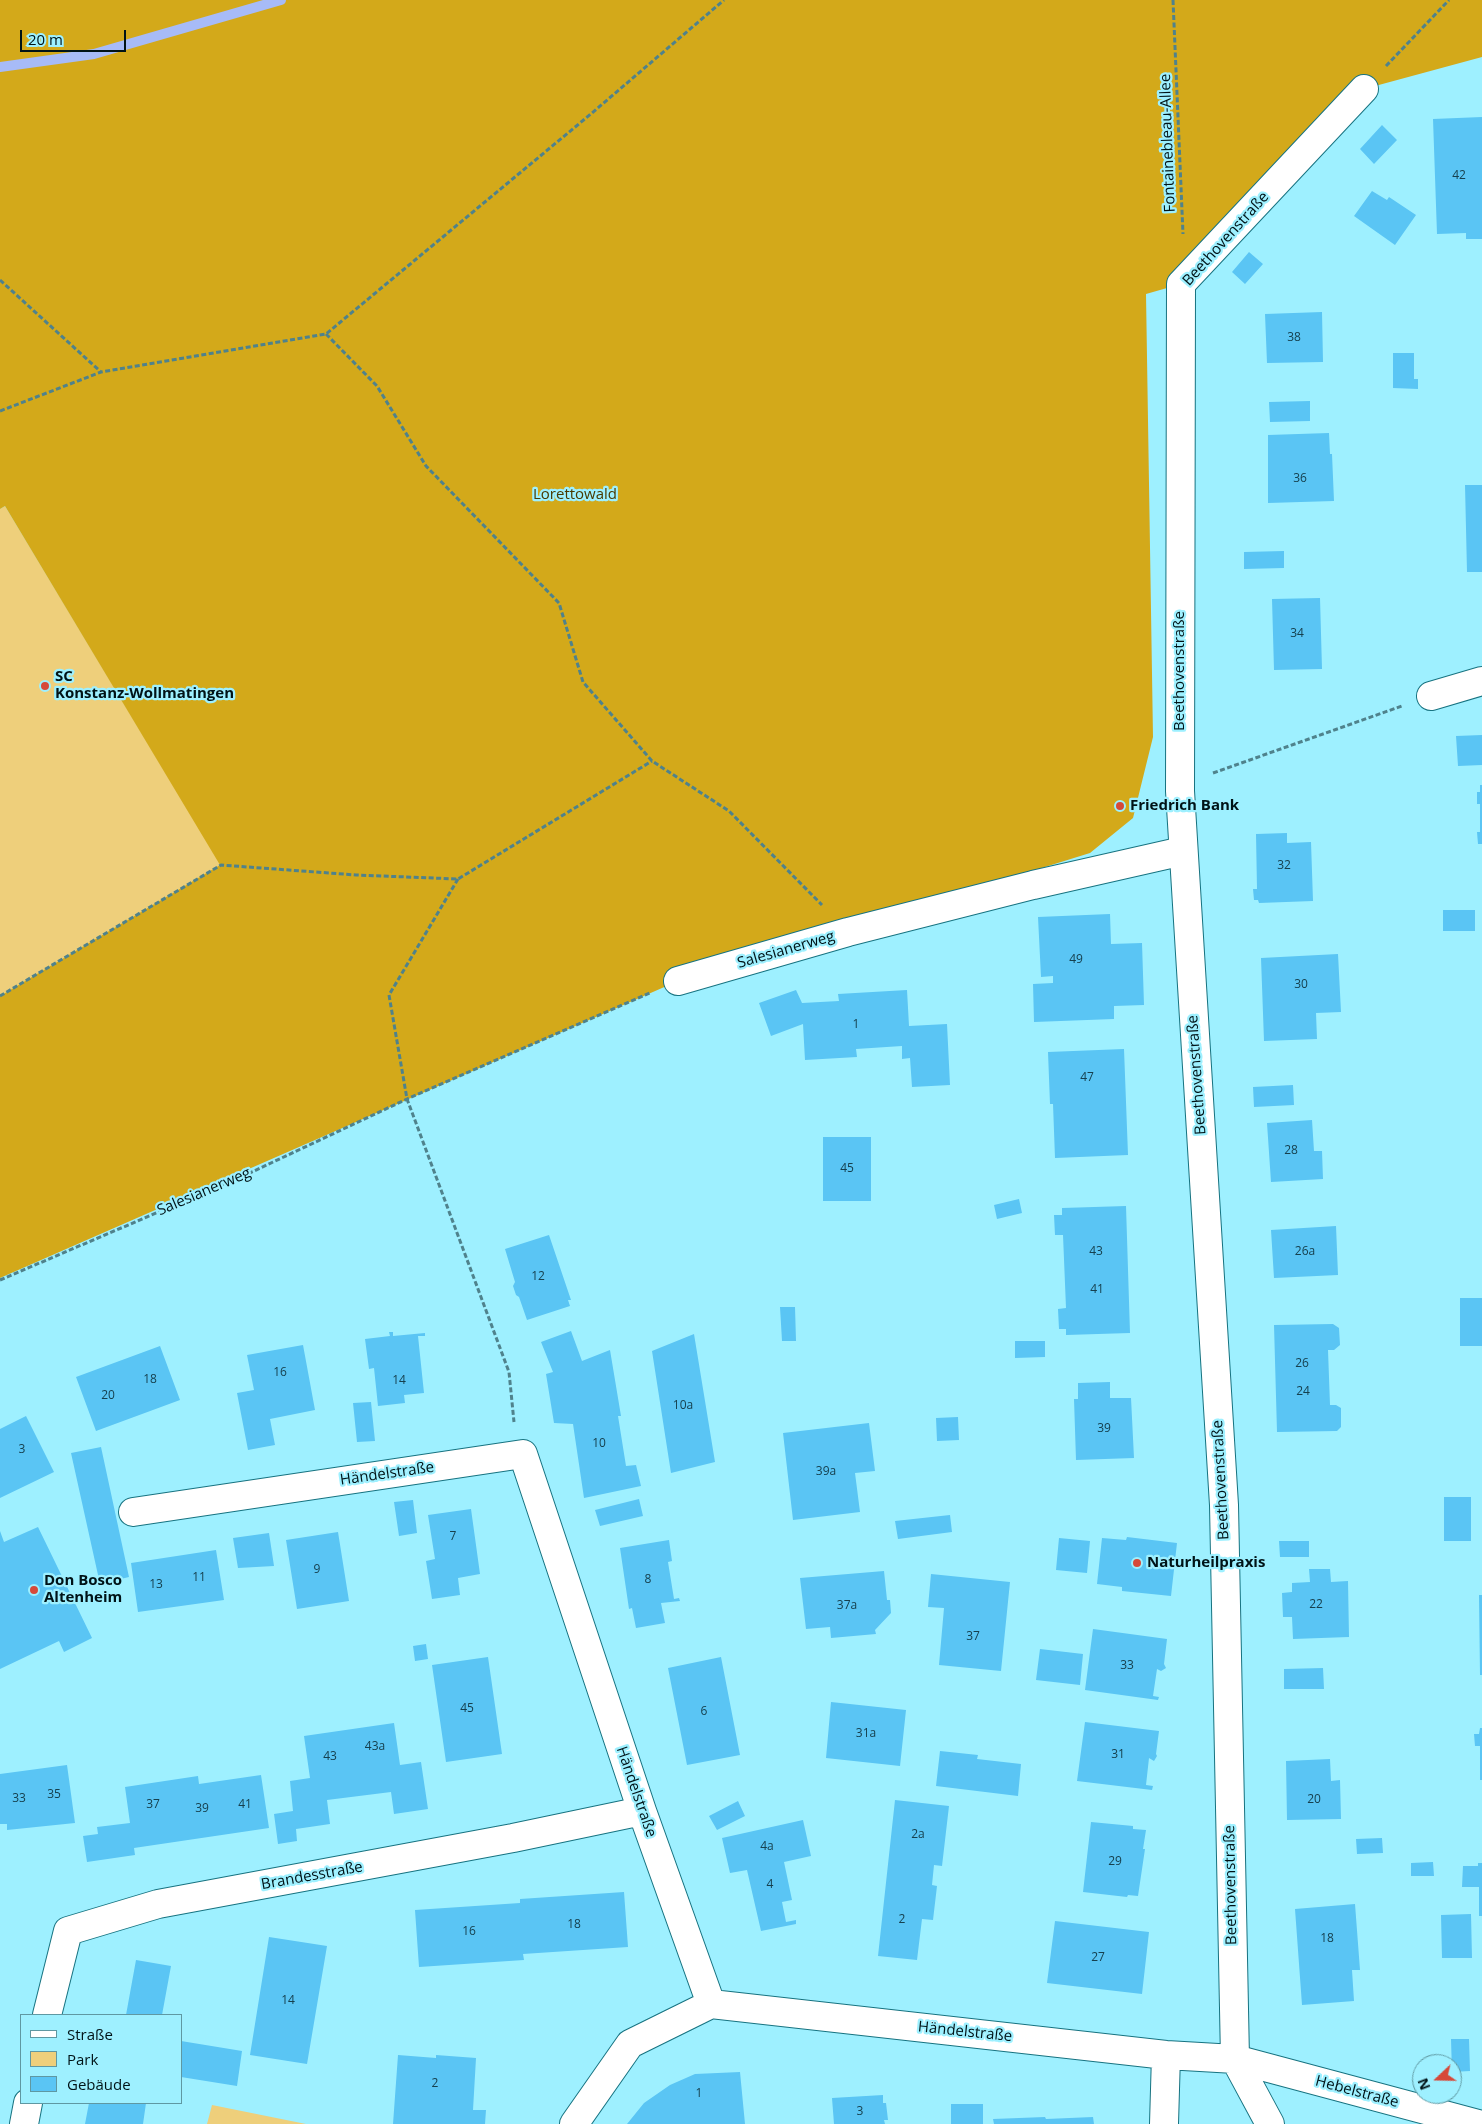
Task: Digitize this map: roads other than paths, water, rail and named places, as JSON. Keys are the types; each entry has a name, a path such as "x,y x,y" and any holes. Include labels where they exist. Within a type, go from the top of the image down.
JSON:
{"street":[{"name":"Beethovenstraße","path":"1270,2124 1235,2059 1224,1506 1182,851 1180,791 1181,284 1364,89"},
{"path":"1432,696 1482,681"},
{"name":"Salesianerweg","path":"678,981 848,932 1033,885 1182,851"},
{"name":"Händelstraße","path":"133,1512 523,1454 642,1811 711,2004 1166,2055 1235,2059"},
{"name":"Brandesstraße","path":"47,2014 68,1931 158,1904 504,1840 642,1811"},
{"path":"574,2124 630,2044 711,2004"},
{"path":"1164,2124 1166,2055"},
{"name":"Hebelstraße","path":"1235,2059 1478,2124"},
{"path":"24,2124 28,2104"}],"waterway":[{"path":"0,67 94,54 281,0"}],"place":[{"name":"SC Konstanz-Wollmatingen","path":"45,686"},
{"name":"Friedrich Bank","path":"1120,806"},
{"name":"Naturheilpraxis","path":"1137,1563"},
{"name":"Don Bosco Altenheim","path":"34,1590"}],"park label":[{"name":"Lorettowald","path":"575,495"}]}
